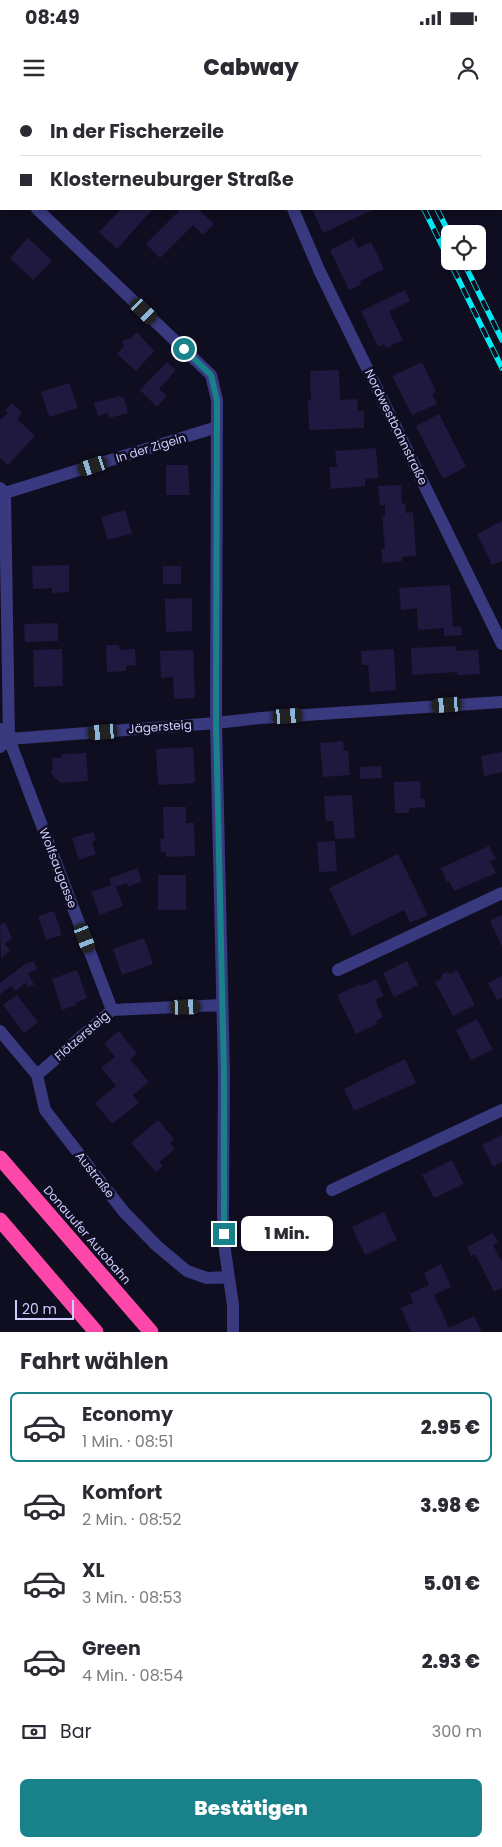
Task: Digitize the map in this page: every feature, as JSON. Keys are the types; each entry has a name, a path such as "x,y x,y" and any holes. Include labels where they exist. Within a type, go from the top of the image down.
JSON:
{"highway":[{"name":"Donauufer Autobahn","path":"0,1158 151,1332"},
{"path":"0,1220 96,1332"}],"street":[{"path":"38,210 211,375 217,400 216,723 224,1075 223,1218 233,1332"},
{"name":"Nordwestbahnstraße","path":"293,210 320,272 502,644"},
{"name":"In der Zigein","path":"2,493 216,427"},
{"path":"2,493 5,743"},
{"name":"Jägersteig","path":"5,743 260,718 502,702"},
{"name":"Wolfsaugasse","path":"0,729 112,1010"},
{"path":"338,970 502,893"},
{"name":"Flötzersteig","path":"37,1075 112,1010 222,1005"},
{"name":"Austraße","path":"0,1031 37,1075 45,1110 124,1212 157,1246 187,1271 207,1278 228,1277"},
{"path":"332,1190 502,1110"}],"building":[{"path":"120,210 151,211 117,249 99,232"},
{"path":"180,210 199,210 214,224 203,235 193,225 160,258 146,244"},
{"path":"312,210 373,210 323,233"},
{"path":"28,238 52,261 33,280 10,258"},
{"path":"353,238 358,248 371,242 384,269 360,281 362,284 349,290 330,250"},
{"path":"405,290 410,301 389,311 403,340 386,348 384,344 378,347 361,311"},
{"path":"137,332 154,351 136,371 117,354 124,346 122,342 125,339 130,339"},
{"path":"167,362 176,370 159,389 167,396 157,407 140,390"},
{"path":"422,362 436,392 432,394 437,404 412,415 392,376"},
{"path":"339,370 340,400 357,399 358,411 364,411 364,428 309,430 308,400 311,400 310,371"},
{"path":"69,383 78,408 49,417 41,392"},
{"path":"119,396 124,398 128,413 109,418 108,413 98,416 94,403"},
{"path":"12,403 22,413 17,419 35,436 8,465 0,458 0,420 8,413 5,410"},
{"path":"439,414 466,467 443,479 416,426"},
{"path":"376,448 378,478 365,479 365,486 331,489 329,467 337,467 335,451"},
{"path":"166,465 188,465 190,495 166,495"},
{"path":"401,485 402,504 405,503 406,513 413,512 416,556 402,557 402,561 383,563 381,549 385,549 382,516 385,516 385,505 380,505 378,486"},
{"path":"125,510 132,533 108,540 101,517"},
{"path":"502,521 502,561 492,565 477,534"},
{"path":"69,565 69,592 52,593 52,588 33,589 32,566"},
{"path":"163,566 181,566 181,584 163,584"},
{"path":"450,585 453,627 461,626 462,635 444,636 444,628 418,630 417,608 401,610 399,588"},
{"path":"192,598 192,631 166,632 165,599"},
{"path":"58,623 58,641 25,642 24,624"},
{"path":"106,645 119,645 120,650 135,649 136,665 126,666 126,671 107,672"},
{"path":"456,646 456,651 478,650 480,674 458,675 457,672 412,675 411,648"},
{"path":"62,649 63,686 34,687 33,650"},
{"path":"394,649 396,690 370,692 368,665 362,665 361,651"},
{"path":"193,650 195,698 174,699 173,677 161,678 160,651"},
{"path":"343,741 344,751 348,751 350,775 323,777 320,743"},
{"path":"193,747 195,783 158,785 156,749"},
{"path":"502,752 502,772 484,776 481,756"},
{"path":"86,753 88,781 61,783 50,773 53,769 52,758 60,758 63,754"},
{"path":"381,766 382,778 360,779 360,767"},
{"path":"420,781 421,799 425,799 425,807 409,808 409,813 395,813 394,782"},
{"path":"352,795 355,838 335,839 333,821 326,821 324,796"},
{"path":"163,807 186,807 186,823 194,823 195,856 166,857 166,852 161,852 160,839 164,839"},
{"path":"93,832 96,840 92,842 96,854 79,860 72,838"},
{"path":"335,841 337,871 319,872 317,842"},
{"path":"489,846 496,859 490,861 496,873 454,891 449,881 447,882 441,868"},
{"path":"398,854 428,915 410,923 404,910 352,936 329,888"},
{"path":"137,868 142,881 128,887 127,883 116,887 123,906 100,915 91,892 111,885 109,879"},
{"path":"158,875 186,875 186,910 158,910"},
{"path":"54,911 62,935 46,940 38,916"},
{"path":"502,915 502,946 490,921"},
{"path":"5,922 12,938 5,944 10,950 1,958 0,925"},
{"path":"144,938 153,964 122,975 113,949"},
{"path":"34,961 37,969 28,973 34,985 28,987 26,983 15,991 11,986 0,994 0,983 25,964"},
{"path":"407,961 418,985 394,997 383,973"},
{"path":"77,970 87,998 75,1003 76,1005 62,1010 52,979"},
{"path":"457,970 475,1005 453,1016 435,982 441,979 442,974 447,972 450,974"},
{"path":"502,976 502,998 497,1000 488,983"},
{"path":"376,979 384,996 375,1000 383,1017 376,1021 377,1024 356,1034 337,995"},
{"path":"17,995 38,1022 24,1033 3,1005"},
{"path":"477,1019 493,1050 471,1060 456,1030"},
{"path":"119,1031 137,1054 130,1059 149,1082 133,1095 139,1103 112,1124 95,1103 116,1086 101,1068 115,1057 104,1043"},
{"path":"405,1059 416,1083 354,1111 344,1089"},
{"path":"158,1120 174,1139 170,1143 175,1149 159,1162 163,1166 156,1172 131,1143"},
{"path":"502,1135 502,1162 493,1167 482,1145"},
{"path":"452,1160 464,1184 434,1198 422,1175"},
{"path":"384,1212 397,1240 365,1255 352,1227"},
{"path":"493,1233 498,1242 493,1245 502,1262 502,1288 494,1292 475,1254 471,1256 467,1247"},
{"path":"441,1264 451,1287 434,1295 449,1328 474,1316 482,1332 411,1332 401,1308 413,1303 410,1294 429,1285 424,1273"}],"railway":[{"path":"424,210 502,368"},
{"path":"438,210 445,225"},
{"path":"467,270 502,340"}],"route":[{"path":"184,349 211,375 217,400 216,723 224,1075 224,1234"}]}
